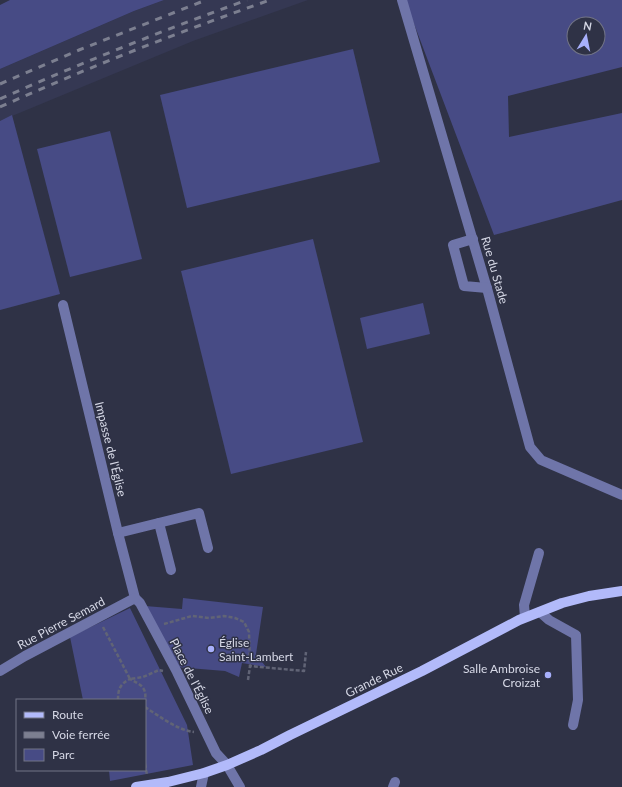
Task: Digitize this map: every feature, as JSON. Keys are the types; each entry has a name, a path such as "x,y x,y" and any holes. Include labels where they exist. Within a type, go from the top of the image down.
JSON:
{"main road":[{"name":"Grande Rue","path":"136,787 167,784 227,765 261,750 422,671 525,617 589,596 622,591"}],"street":[{"name":"Rue du Stade","path":"402,0 487,288 530,447 541,460 622,495"},
{"path":"472,238 453,245 464,286 487,288"},
{"name":"Impasse de l'Église","path":"63,305 135,598"},
{"path":"118,533 199,513 208,548"},
{"path":"159,523 171,570"},
{"path":"525,617 524,605 539,553"},
{"name":"Rue Pierre Semard","path":"0,671 25,656 135,598"},
{"name":"Place de l'Église","path":"135,598 140,604 177,672 216,753 227,765 240,787"},
{"path":"540,612 549,620 576,635 578,700 573,725"},
{"path":"201,787 204,773"}],"path":[{"path":"153,627 192,616 208,618 224,616 235,618 244,622 249,632 250,666 248,680"},
{"path":"98,618 130,679 142,686 146,694 145,699"},
{"path":"250,666 304,671 306,652"},
{"path":"118,699 118,690 122,683 130,679 142,677 158,670 177,672"},
{"path":"146,708 171,723 189,731 206,733"}],"shaded area":[{"path":"164,0 308,0 193,41 0,121 0,69 134,11"}],"green space":[{"path":"10,0 164,0 134,11 0,69 0,5"},
{"path":"405,0 622,0 622,67 508,96 509,137 622,113 622,200 494,235"},
{"path":"353,49 380,162 187,208 160,95"},
{"path":"12,115 60,294 0,310 0,121"},
{"path":"110,131 142,259 70,277 37,149"},
{"path":"313,239 363,442 231,474 181,271"},
{"path":"423,303 430,334 367,349 360,318"},
{"path":"183,598 263,607 256,654 266,667 242,663 239,677 225,671 176,667 145,606 182,609"},
{"path":"130,608 187,725 193,765 110,781 109,771 146,771 146,699 83,699 70,637"}],"railway":[{"path":"0,84 79,50 206,0"},
{"path":"0,99 123,47 247,0"},
{"path":"0,107 134,50 270,0"}],"place":[{"name":"Église Saint-Lambert","path":"211,649"},
{"name":"Salle Ambroise Croizat","path":"548,675"}]}
